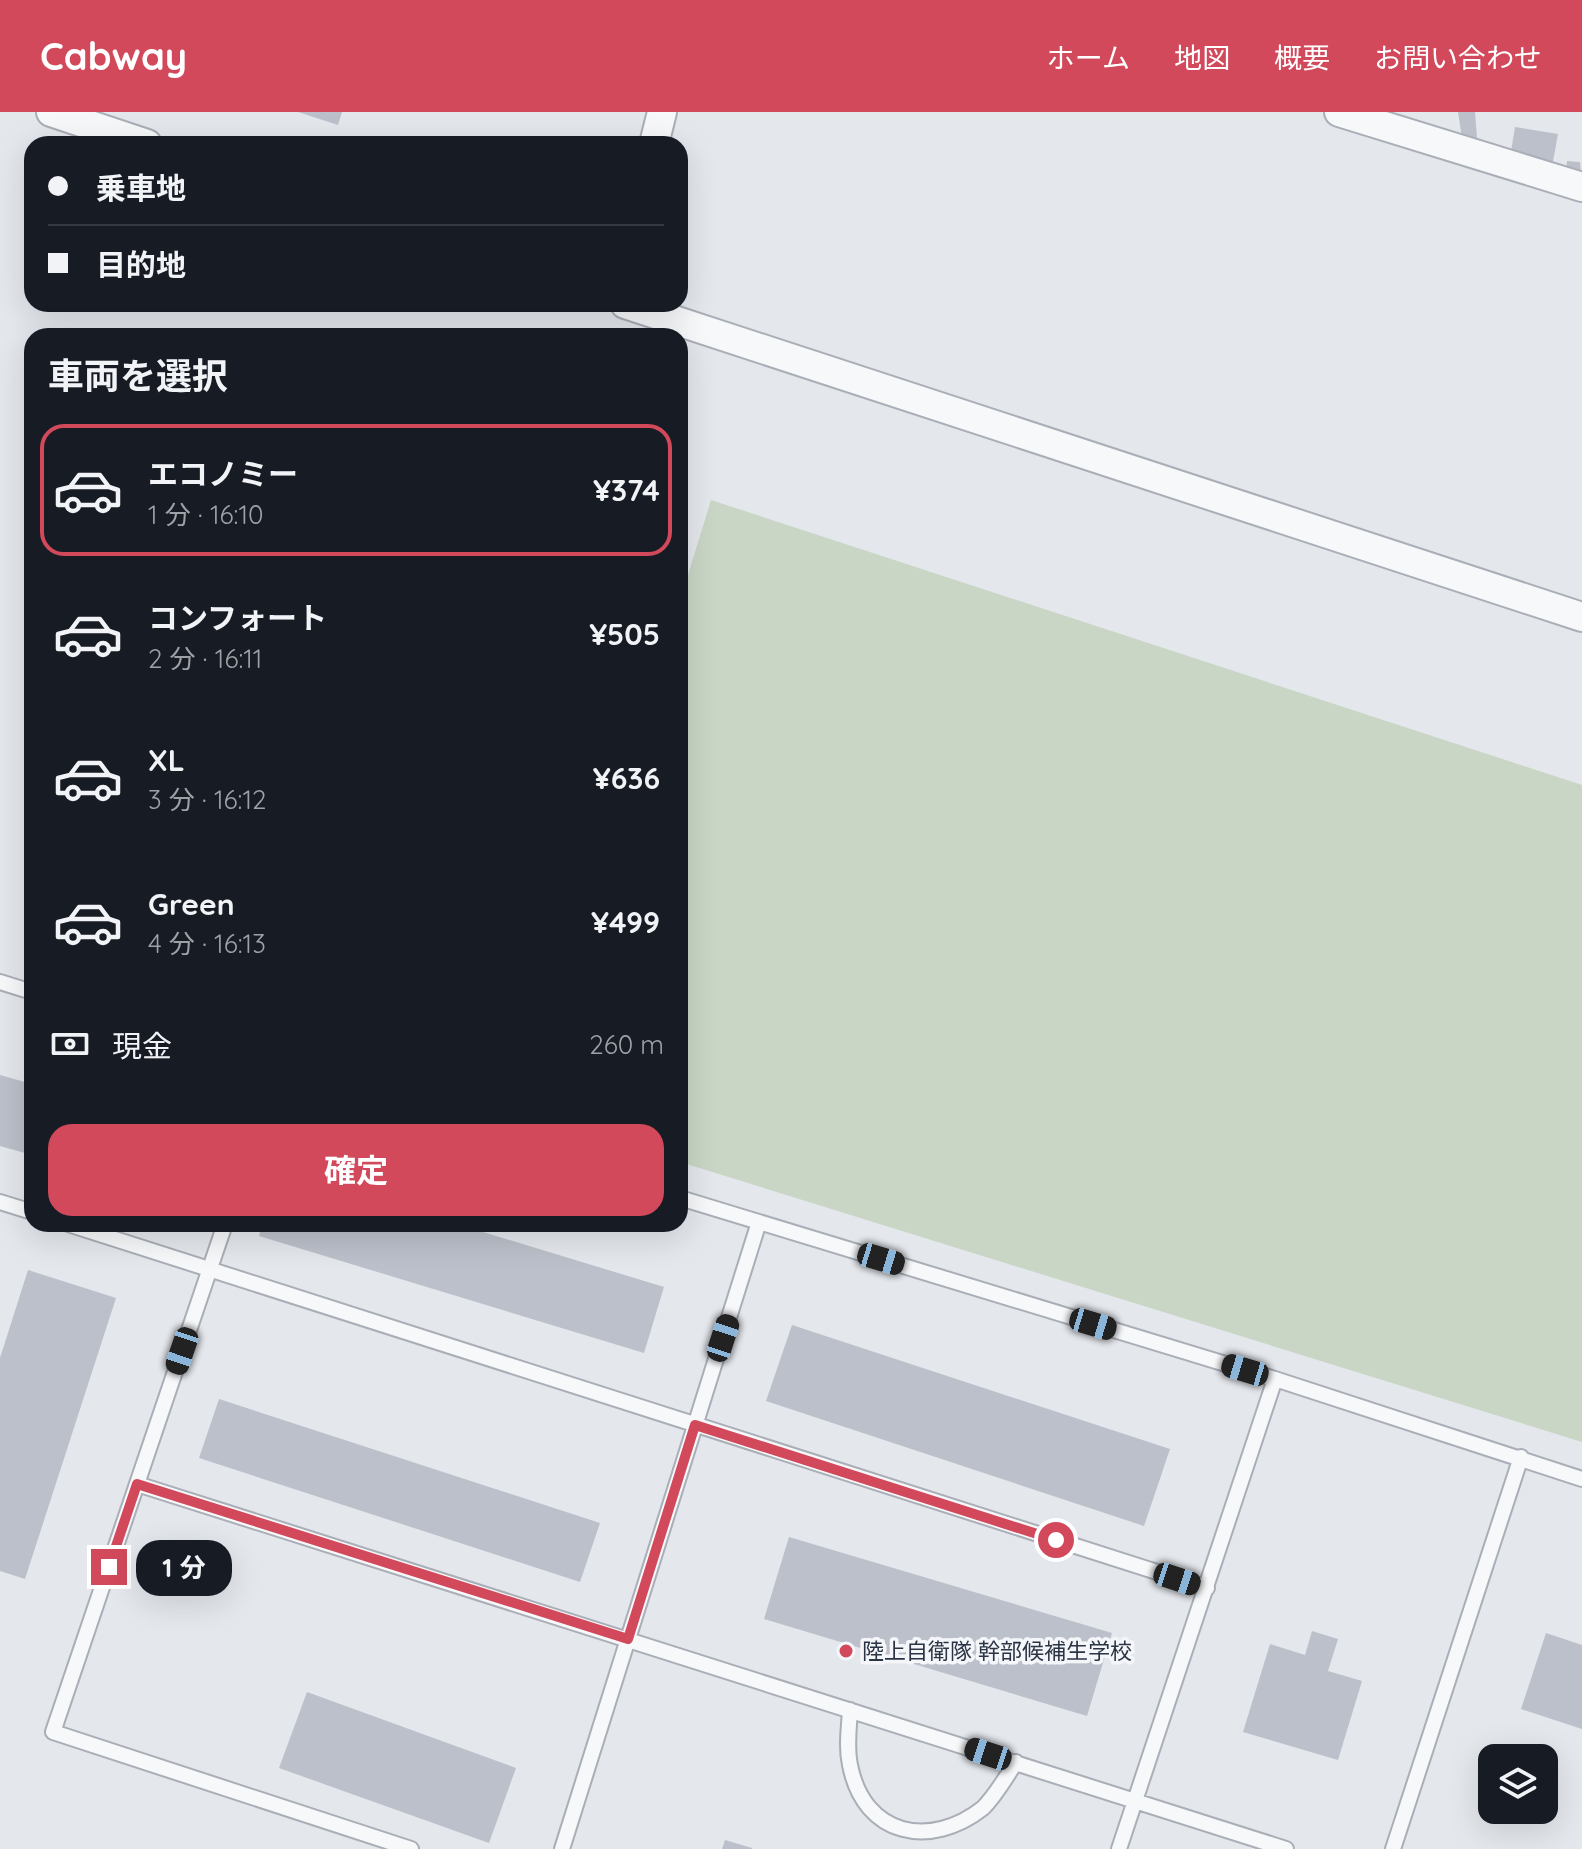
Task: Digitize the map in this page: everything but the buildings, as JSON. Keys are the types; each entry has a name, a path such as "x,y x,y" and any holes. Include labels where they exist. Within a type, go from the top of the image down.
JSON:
{"street":[{"path":"51,112 123,136"},
{"path":"656,136 662,112"},
{"path":"1339,112 1582,187"},
{"path":"649,312 1582,617"}],"lane":[{"path":"0,982 24,990"},
{"path":"688,1200 1275,1379 1582,1479"},
{"path":"0,1202 24,1210"},
{"path":"562,1849 759,1222"},
{"path":"93,1232 1207,1588"},
{"path":"222,1232 53,1732 411,1849"},
{"path":"1119,1849 1275,1379"},
{"path":"1393,1849 1521,1457"},
{"path":"137,1484 1286,1849"},
{"path":"850,1710 847,1751 858,1791 870,1814 889,1828 909,1837 957,1827 984,1807 1016,1762"}],"green space":[{"path":"711,500 1582,785 1582,1442 688,1164 688,575"}],"place":[{"name":"陸上自衛隊 幹部候補生学校","path":"846,1651"}],"route":[{"path":"109,1567 137,1484 628,1639 695,1425 1056,1540"}]}
